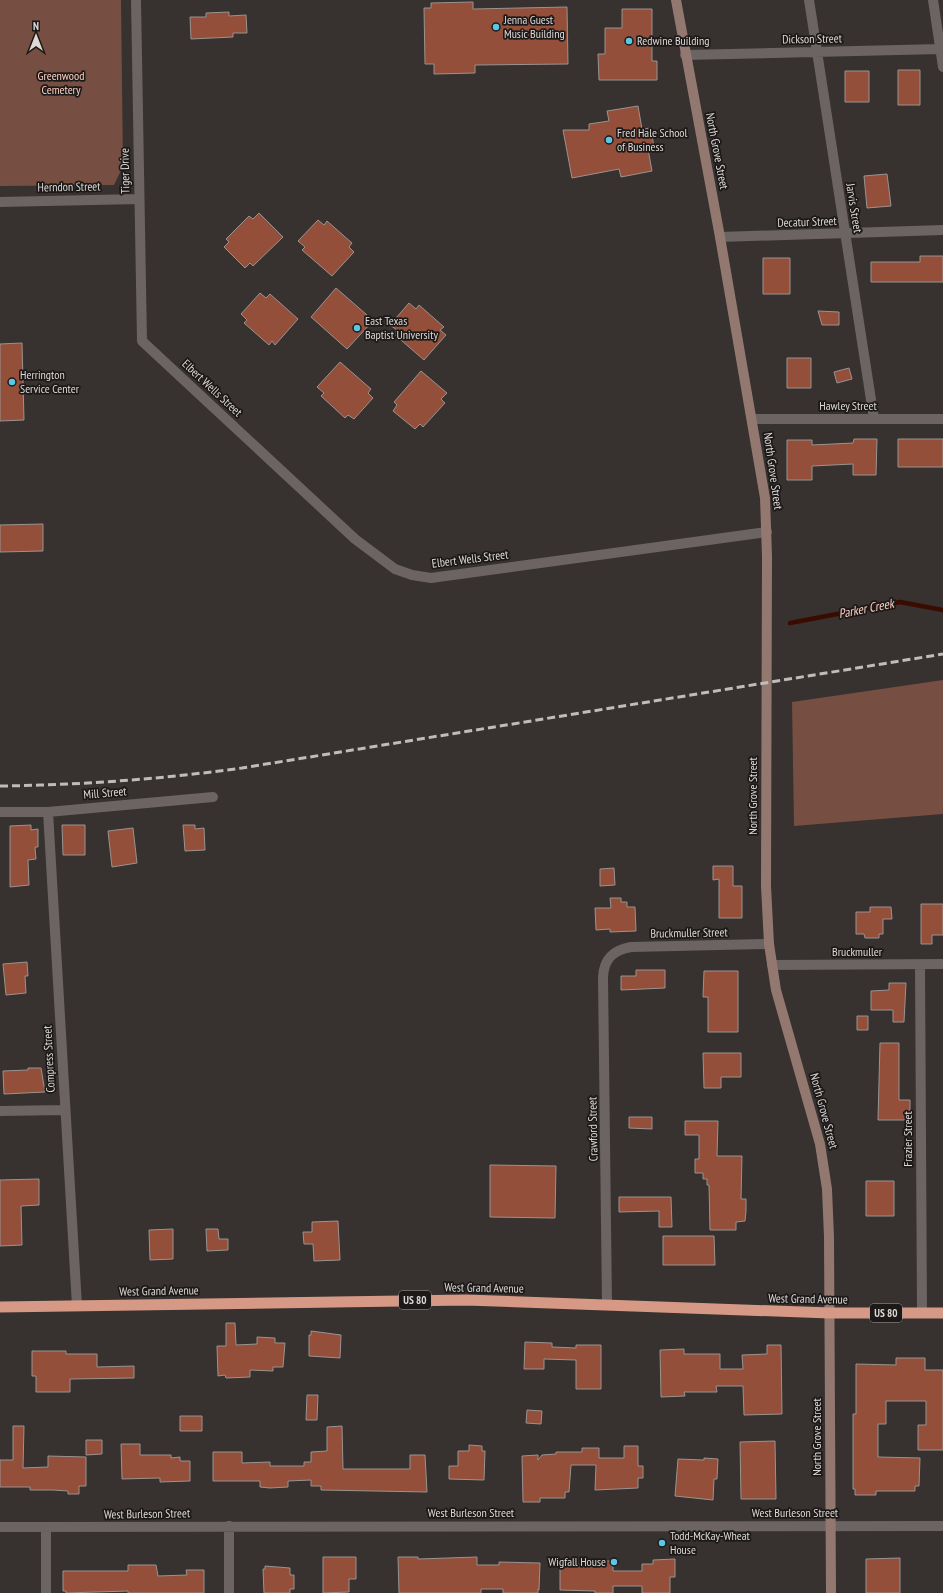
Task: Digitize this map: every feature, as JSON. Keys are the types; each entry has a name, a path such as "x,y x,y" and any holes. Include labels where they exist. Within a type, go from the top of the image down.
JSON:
{"highway":[{"name":"West Grand Avenue","path":"0,1307 427,1300 509,1301 830,1313 943,1313"}],"main road":[{"name":"North Grove Street","path":"676,0 762,475 767,532 766,886 769,944 782,1012 811,1107 823,1160 829,1211 831,1593"}],"street":[{"name":"Tiger Drive","path":"136,0 142,342"},
{"name":"Jarvis Street","path":"808,0 874,419"},
{"path":"933,0 943,65"},
{"name":"Dickson Street","path":"685,55 940,49"},
{"name":"Herndon Street","path":"0,202 139,199"},
{"name":"Decatur Street","path":"720,237 943,230"},
{"name":"Elbert Wells Street","path":"142,342 355,539 395,569 412,576 442,577 767,532"},
{"name":"Hawley Street","path":"752,419 943,419"},
{"name":"Mill Street","path":"0,812 48,812 213,797"},
{"name":"Compress Street","path":"48,812 77,1306"},
{"name":"Bruckmuller Street","path":"611,954 621,949 631,948 769,944"},
{"name":"Crawford Street","path":"608,1305 603,977 604,967 611,954"},
{"name":"Bruckmuller","path":"772,965 943,964"},
{"name":"Frazier Street","path":"920,965 922,1313"},
{"path":"0,1111 65,1110"},
{"path":"229,1526 229,1593"},
{"name":"West Burleson Street","path":"0,1527 943,1526"},
{"path":"46,1528 46,1593"}],"green space":[{"name":"Greenwood Cemetery","path":"0,0 121,0 123,166 114,185 0,186"},
{"path":"943,680 943,814 794,826 792,702"}],"building":[{"name":"Jenna Guest Music Building","path":"473,2 473,9 567,7 568,64 475,65 475,73 434,74 434,64 425,64 424,8 431,8 431,3"},
{"name":"Redwine Building","path":"622,9 652,9 652,61 657,61 657,80 599,80 598,54 605,54 605,28 622,28"},
{"path":"229,12 229,16 246,15 247,33 233,33 233,37 191,39 190,17 206,17 206,13"},
{"path":"898,70 920,70 920,105 898,105"},
{"path":"845,71 869,71 869,102 845,102"},
{"name":"Fred Hale School of Business","path":"638,106 642,129 651,128 654,148 648,149 652,171 621,177 619,169 572,178 563,130 589,130 589,124 609,121 607,111"},
{"path":"887,174 891,206 867,208 864,176"},
{"path":"259,213 283,237 253,266 250,263 245,268 224,247 229,242 226,239 249,216 253,219"},
{"path":"318,220 324,225 327,221 352,243 349,247 354,252 332,276 302,250 305,247 298,241"},
{"path":"920,256 943,256 943,282 871,282 871,262 920,262"},
{"path":"763,258 790,258 790,294 763,294"},
{"path":"336,288 367,315 364,319 370,324 347,349 311,317"},
{"path":"260,293 266,298 270,294 298,319 275,345 272,341 269,345 244,323 247,320 241,314"},
{"path":"409,303 416,309 419,305 444,327 440,330 446,335 424,360 394,334 397,330 390,325"},
{"path":"818,311 839,312 839,325 822,325"},
{"name":"Herrington Service Center","path":"22,343 24,420 0,421 0,344"},
{"path":"787,358 811,358 811,388 787,388"},
{"path":"340,362 371,389 368,393 373,398 354,419 348,415 345,418 321,396 324,393 317,387"},
{"path":"849,368 852,379 837,383 834,372"},
{"path":"421,371 447,393 441,399 445,403 423,427 420,424 415,429 393,411 397,405 394,402"},
{"path":"854,439 877,439 876,475 853,475 853,464 812,466 812,480 787,480 787,440 812,440 812,445 853,443"},
{"path":"898,439 943,439 943,467 898,467"},
{"path":"43,524 43,551 0,552 0,525"},
{"path":"31,825 31,830 38,829 38,847 35,847 36,859 28,860 29,885 10,887 10,826"},
{"path":"62,825 85,825 85,855 63,855"},
{"path":"183,825 195,825 195,829 204,828 205,850 185,851"},
{"path":"133,828 137,863 112,867 108,831"},
{"path":"713,866 733,866 733,886 742,886 742,918 719,918 719,879 713,880"},
{"path":"614,868 615,885 600,886 600,869"},
{"path":"610,898 621,898 621,902 627,902 627,907 635,907 636,931 610,932 610,929 596,930 595,908 611,908"},
{"path":"921,904 943,904 943,935 932,935 932,944 921,944"},
{"path":"870,907 891,907 892,919 883,919 883,934 879,934 879,938 865,938 864,934 856,934 856,912 870,912"},
{"path":"27,962 28,976 25,976 26,993 6,995 3,964"},
{"path":"636,970 665,970 665,988 621,990 621,976 636,976"},
{"path":"704,971 738,971 738,1032 708,1032 708,997 703,997"},
{"path":"889,983 906,983 904,1022 893,1022 893,1010 871,1010 871,991 889,990"},
{"path":"857,1016 868,1016 868,1030 857,1030"},
{"path":"880,1043 899,1043 899,1100 910,1100 910,1120 878,1120"},
{"path":"703,1053 741,1053 741,1077 721,1077 721,1088 704,1088"},
{"path":"28,1068 41,1068 45,1092 4,1094 3,1071 28,1070"},
{"path":"629,1117 652,1117 652,1129 629,1128"},
{"path":"685,1121 718,1121 717,1156 742,1156 741,1199 746,1199 746,1211 745,1221 736,1222 736,1230 710,1230 709,1185 707,1185 707,1179 703,1179 703,1173 695,1173 695,1159 699,1159 699,1135 685,1135"},
{"path":"490,1165 556,1166 555,1218 490,1217"},
{"path":"39,1179 39,1205 21,1206 22,1245 0,1246 0,1180"},
{"path":"866,1181 894,1181 894,1216 866,1216"},
{"path":"619,1197 671,1197 672,1227 659,1227 659,1211 619,1212"},
{"path":"338,1221 340,1260 314,1261 313,1244 304,1244 303,1232 312,1232 312,1222"},
{"path":"173,1229 173,1259 150,1260 149,1230"},
{"path":"206,1229 218,1229 219,1239 228,1239 228,1250 207,1251"},
{"path":"663,1236 714,1236 715,1265 663,1265"},
{"path":"226,1323 235,1323 236,1345 257,1344 257,1337 275,1338 275,1343 285,1343 283,1367 273,1367 273,1371 250,1370 250,1377 226,1378 225,1375 218,1376 217,1346 226,1346"},
{"path":"311,1331 341,1335 340,1358 309,1356 309,1335 311,1335"},
{"path":"525,1342 552,1343 552,1347 576,1348 576,1345 601,1345 601,1389 576,1389 576,1360 544,1359 544,1369 524,1369"},
{"path":"767,1345 781,1345 782,1414 744,1415 743,1386 716,1386 717,1392 684,1392 685,1396 661,1397 660,1350 684,1349 684,1354 720,1354 720,1369 743,1369 742,1355 767,1354"},
{"path":"32,1351 66,1351 66,1354 97,1354 97,1367 134,1366 134,1378 70,1379 70,1392 36,1392 36,1376 32,1376"},
{"path":"896,1358 925,1358 925,1370 943,1370 943,1450 918,1450 918,1425 926,1425 926,1401 886,1401 886,1424 878,1424 878,1457 920,1458 919,1486 915,1486 915,1491 876,1491 876,1495 855,1495 855,1489 853,1489 853,1414 856,1414 856,1364 896,1365"},
{"path":"307,1395 318,1395 317,1420 306,1420"},
{"path":"527,1410 542,1411 541,1424 526,1423"},
{"path":"180,1416 202,1416 202,1431 180,1431"},
{"path":"13,1426 24,1426 23,1468 48,1467 48,1456 86,1457 86,1486 79,1486 79,1494 68,1494 68,1491 30,1490 30,1487 0,1487 0,1460 13,1460"},
{"path":"342,1426 343,1469 410,1469 410,1455 425,1455 427,1492 321,1490 321,1486 311,1486 311,1480 288,1481 288,1487 270,1488 260,1487 260,1481 213,1481 213,1452 242,1452 242,1463 270,1462 270,1466 304,1466 304,1462 311,1462 311,1452 327,1451 327,1427"},
{"path":"86,1440 102,1440 102,1454 86,1455"},
{"path":"775,1441 776,1499 741,1499 740,1442"},
{"path":"121,1444 140,1444 140,1455 171,1455 171,1458 180,1457 180,1461 190,1461 190,1481 160,1482 160,1478 122,1479"},
{"path":"469,1445 482,1446 482,1451 485,1451 484,1480 449,1479 449,1466 458,1466 458,1451 469,1451"},
{"path":"624,1446 638,1446 638,1466 643,1466 643,1478 638,1478 638,1488 595,1490 596,1465 571,1465 569,1492 565,1492 565,1498 540,1498 540,1502 523,1502 522,1456 538,1455 538,1460 542,1455 556,1454 556,1452 582,1452 582,1448 599,1448 599,1458 624,1458"},
{"path":"704,1458 718,1459 717,1479 714,1479 713,1500 675,1496 678,1459 704,1460"},
{"path":"323,1557 356,1557 356,1579 349,1579 349,1592 323,1593"},
{"path":"398,1557 418,1557 418,1559 477,1557 477,1565 499,1565 499,1562 540,1563 539,1590 538,1589 538,1593 503,1593 503,1589 481,1589 481,1593 399,1593"},
{"path":"900,1558 900,1593 866,1593 866,1559"},
{"path":"675,1559 675,1577 670,1577 670,1593 642,1593 642,1586 613,1586 613,1593 560,1590 560,1564 595,1564 595,1561 613,1561 613,1571 642,1571 642,1564 653,1564 653,1560"},
{"path":"128,1565 156,1565 158,1576 187,1575 186,1570 204,1570 204,1593 128,1593 128,1591 66,1593 66,1591 63,1591 63,1571 128,1571"},
{"path":"265,1566 290,1568 290,1575 294,1575 294,1589 290,1589 290,1593 264,1593 263,1569 265,1569"}],"waterway":[{"name":"Parker Creek","path":"790,623 900,602 943,610"}],"railway":[{"path":"0,786 121,781 242,768 943,654"}],"place":[{"name":"Jenna Guest Music Building","path":"496,27"},
{"name":"Redwine Building","path":"629,41"},
{"name":"Fred Hale School of Business","path":"609,140"},
{"name":"East Texas Baptist University","path":"357,328"},
{"name":"Herrington Service Center","path":"12,382"},
{"name":"Todd-McKay-Wheat House","path":"662,1543"},
{"name":"Wigfall House","path":"614,1562"}]}
